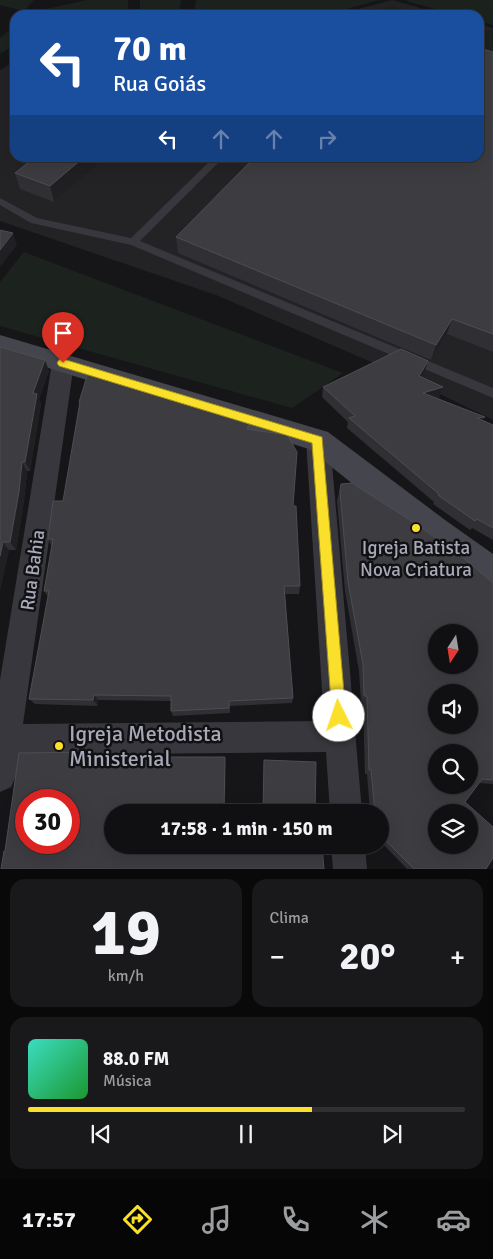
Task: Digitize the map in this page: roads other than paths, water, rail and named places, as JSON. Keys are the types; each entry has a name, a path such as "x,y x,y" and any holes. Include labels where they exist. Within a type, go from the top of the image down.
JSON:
{"street":[{"path":"0,344 318,440 434,530 493,572"},
{"name":"Rua Bahia","path":"0,776 3,740 63,363"},
{"path":"318,440 345,804"},
{"path":"3,740 340,736"},
{"path":"349,854 350,869"}],"lane":[{"path":"133,242 214,162"},
{"path":"0,201 34,221 133,242 493,393"}],"place":[{"name":"Igreja Batista Nova Criatura","path":"416,528"},
{"name":"Igreja Metodista Ministerial","path":"59,746"}]}
